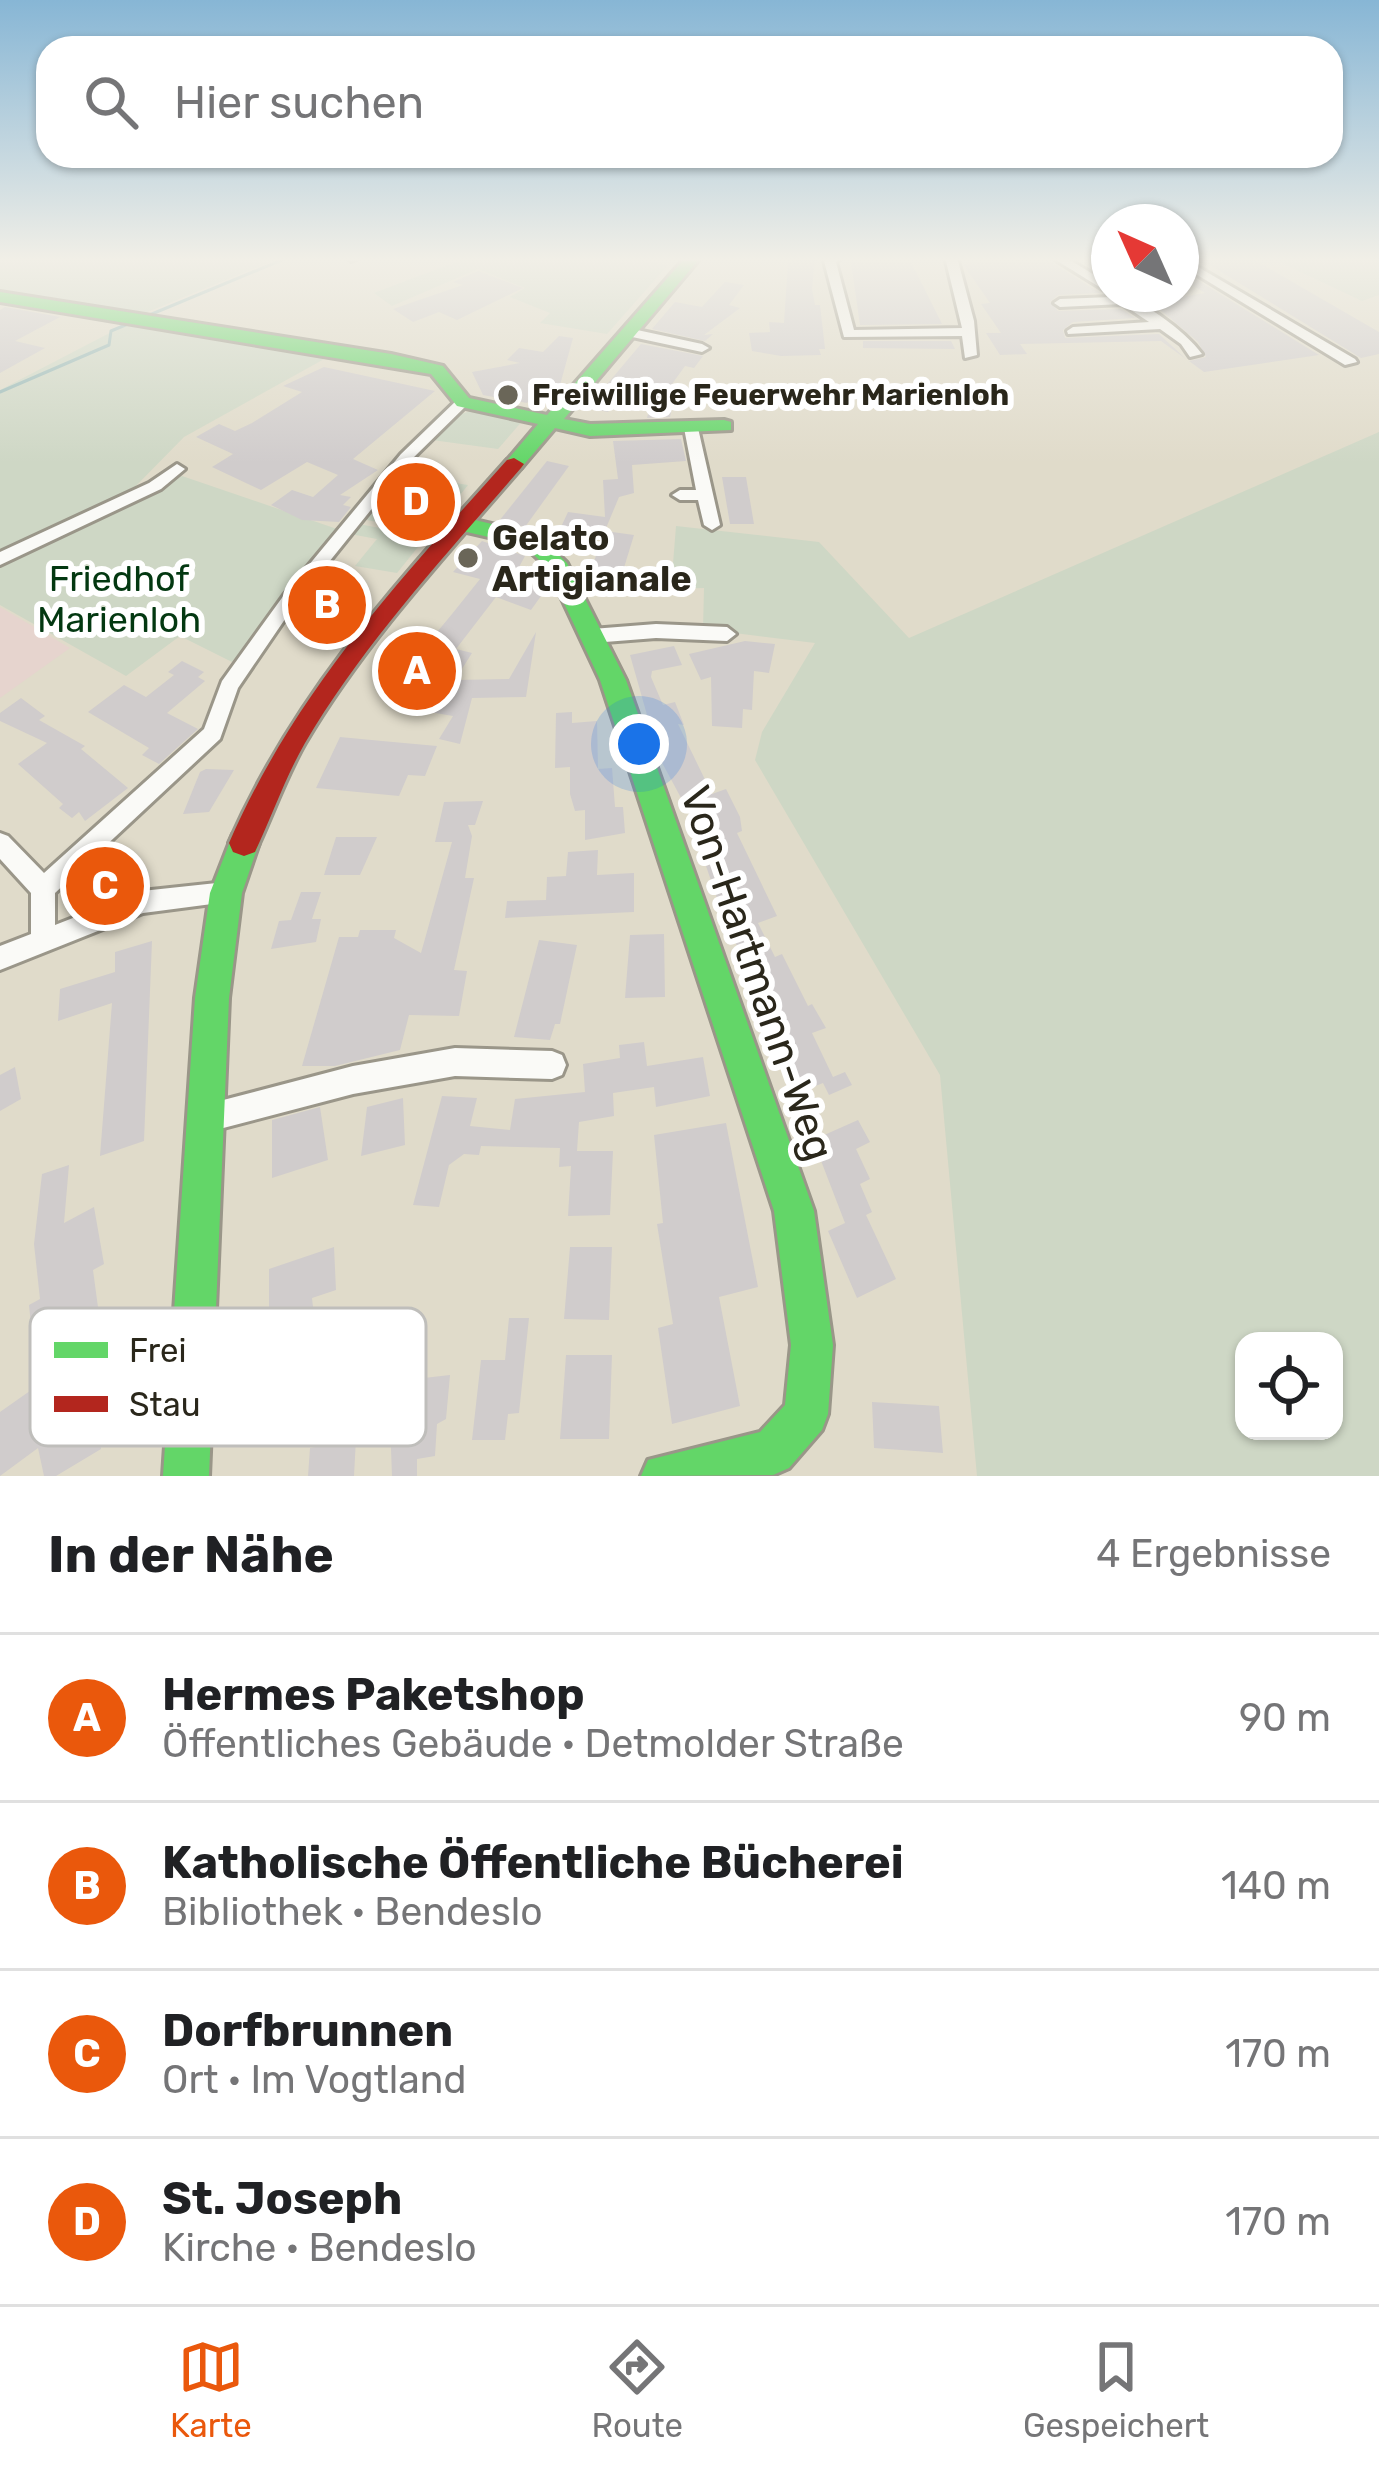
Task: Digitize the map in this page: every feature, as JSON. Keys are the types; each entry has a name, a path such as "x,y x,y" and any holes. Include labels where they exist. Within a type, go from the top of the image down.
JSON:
{"street":[{"path":"163,326 260,336 391,359 437,370 463,402 618,432 724,426"},
{"path":"194,1308 204,1119 226,893 268,780 319,692 633,326"},
{"path":"846,326 848,334 966,332"},
{"path":"965,326 970,355"},
{"path":"1073,331 1149,326"},
{"path":"1163,326 1195,354"},
{"path":"1290,326 1350,362"},
{"path":"628,332 702,348"},
{"path":"43,889 213,733 229,686 303,582 406,458 463,402"},
{"path":"691,428 712,525"},
{"path":"0,559 155,486 177,469"},
{"path":"680,495 706,495"},
{"name":"Von-Hartmann-Weg","path":"463,524 525,538 556,563 614,680 794,1210 812,1346 806,1414 773,1451 664,1476"},
{"path":"592,636 656,631 727,634"},
{"path":"0,843 43,889 44,937"},
{"path":"0,958 142,902 226,893"},
{"path":"204,1119 353,1080 455,1062 552,1065"},
{"path":"186,1476 188,1446"}],"shaded area":[{"path":"0,607 70,648 0,698"}],"green space":[{"path":"123,326 335,353 184,437 130,492 0,555 0,390"},
{"path":"558,326 614,326 607,334"},
{"path":"474,410 524,419 498,449 432,440 454,416"},
{"path":"1379,432 1379,1476 977,1476 940,1075 755,760 762,732 815,643 703,629 704,588 671,589 676,526 819,542 909,638"},
{"path":"399,474 468,485 433,529 427,528 447,493 441,490 443,485 409,480 390,507 398,510 387,524 362,519"},
{"name":"Friedhof Marienloh","path":"182,476 337,529 232,662 180,636 126,676 0,605 0,564"},
{"path":"359,524 426,537 397,573 355,566 377,539 350,534"}],"building":[{"path":"0,326 43,326 15,341 45,348 0,373"},
{"path":"716,326 704,335 713,334 705,341 652,329"},
{"path":"769,326 822,326 825,349 819,349 821,355 752,351 749,333 770,332"},
{"path":"996,326 1068,326 1063,330 1065,338 1159,334 1186,359 1161,341 1020,344 1027,354 1000,355 986,333 1001,333"},
{"path":"1179,326 1272,326 1319,355 1204,372 1189,361 1206,357 1198,342"},
{"path":"1309,326 1368,326 1379,332 1379,354 1361,358"},
{"path":"559,336 573,338 560,385 541,385 527,403 483,395 472,372 520,363 507,360 519,348 543,352"},
{"path":"863,341 951,341 955,349 863,348"},
{"path":"641,344 703,356 694,368 685,366 659,402 673,403 670,417 647,418 650,406 614,404 608,412 587,408"},
{"path":"324,367 435,391 353,459 378,470 340,495 351,497 343,505 351,507 339,522 302,520 271,505 292,490 313,497 338,475 307,462 261,490 212,467 233,454 196,437 219,424 235,431 252,423 302,392 283,386"},
{"path":"681,439 686,461 632,465 634,493 619,497 604,533 561,527 568,512 605,517 603,480 618,479 613,441"},
{"path":"547,461 569,466 525,527 499,521"},
{"path":"722,477 746,477 754,524 730,524"},
{"path":"409,481 429,484 414,528 389,524 400,509 389,507"},
{"path":"605,531 634,535 615,597 588,593 585,586"},
{"path":"482,541 525,556 512,580 546,589 531,610 496,597 456,649 472,653 455,680 509,679 536,632 526,697 472,698 460,744 439,739 453,716 389,705 418,662 389,655 402,637 428,643 452,614 480,579 453,572"},
{"path":"333,579 368,587 351,610 313,604"},
{"path":"745,641 775,644 769,673 754,671 752,710 743,709 742,728 712,726 711,677 701,680 689,654"},
{"path":"674,646 682,665 652,671 651,677 663,705 675,702 684,725 678,724 712,794 726,789 740,817 742,831 737,833 777,916 758,923 775,957 782,954 808,1006 812,1004 826,1028 812,1033 833,1077 845,1072 852,1085 829,1095 823,1083 798,1093 717,898 706,866 713,863 699,833 689,830 694,822 659,757 630,655"},
{"path":"182,661 204,672 198,677 205,681 167,713 198,729 159,764 142,755 149,748 88,712 124,685 146,697 174,675 168,672"},
{"path":"21,698 45,716 39,720 85,746 81,749 128,788 85,821 79,812 72,818 59,808 63,804 18,764 47,743 0,721 0,713"},
{"path":"572,712 572,723 597,721 598,769 612,768 615,807 623,807 625,833 585,840 585,810 575,811 570,767 555,768 556,713"},
{"path":"340,737 437,746 425,776 408,775 399,796 316,788"},
{"path":"234,770 209,812 183,814 200,772"},
{"path":"483,801 475,825 468,825 472,836 465,878 474,878 454,970 467,971 459,1016 409,1015 400,1050 335,1066 302,1066 339,937 358,937 360,930 396,930 394,938 421,953 452,842 435,842 444,802"},
{"path":"336,837 377,837 360,875 324,875"},
{"path":"598,850 597,875 634,873 634,912 505,918 507,901 546,900 547,877 566,876 568,852"},
{"path":"301,892 321,892 312,919 321,919 316,942 271,949 279,921 291,920"},
{"path":"664,934 665,997 625,998 630,935"},
{"path":"539,940 577,945 560,1024 555,1024 550,1040 514,1037"},
{"path":"152,941 144,1141 100,1156 112,1003 58,1021 60,989 115,972 115,952"},
{"path":"644,1042 647,1066 703,1057 710,1096 656,1107 654,1087 613,1093 614,1116 579,1122 577,1151 613,1151 610,1215 568,1216 571,1166 559,1167 560,1148 481,1146 479,1155 464,1154 449,1165 439,1207 413,1205 442,1096 477,1098 470,1126 510,1130 515,1099 585,1092 583,1064 620,1058 619,1045"},
{"path":"15,1067 21,1099 0,1111 0,1075"},
{"path":"403,1098 405,1145 361,1156 367,1107"},
{"path":"320,1107 328,1160 272,1178 272,1120"},
{"path":"858,1120 870,1142 856,1149 870,1179 860,1184 872,1212 866,1215 896,1279 857,1298 828,1231 845,1223 813,1140"},
{"path":"726,1123 758,1287 719,1297 740,1406 672,1424 658,1328 673,1324 657,1224 663,1223 654,1135"},
{"path":"69,1165 64,1223 94,1207 104,1264 93,1270 98,1308 30,1308 30,1315 29,1305 40,1299 34,1244 42,1174"},
{"path":"334,1247 336,1290 312,1298 310,1308 269,1308 269,1269"},
{"path":"570,1247 612,1247 609,1320 564,1319"},
{"path":"509,1318 529,1318 519,1413 508,1414 505,1440 472,1440 481,1360 505,1360"},
{"path":"566,1355 612,1355 609,1439 560,1439"},
{"path":"450,1375 446,1419 437,1424 435,1456 417,1459 417,1476 392,1476 391,1446 426,1446 426,1378"},
{"path":"30,1391 30,1446 101,1449 56,1476 44,1476 38,1448 0,1476 0,1412"},
{"path":"872,1402 939,1406 943,1453 874,1448"},
{"path":"356,1446 354,1476 308,1476 310,1448"}],"waterway":[{"path":"0,392 109,345 111,331 123,326"}],"traffic: fast":[{"path":"182,326 437,370 463,402 590,430 724,426"},
{"path":"514,464 634,326"},
{"path":"462,524 530,540 556,563 613,680 794,1211 812,1345 806,1414 773,1452 664,1476"},
{"path":"195,1308 212,998 226,893 244,843"},
{"path":"186,1476 188,1446"}],"traffic: jam":[{"path":"244,843 267,789 326,689 398,596 514,464"}],"place":[{"name":"Freiwillige Feuerwehr Marienloh","path":"508,395"},
{"name":"St. Joseph","path":"416,502"},
{"name":"Gelato Artigianale","path":"468,558"},
{"name":"Katholische Öffentliche Bücherei","path":"327,605"},
{"name":"Hermes Paketshop","path":"417,671"},
{"name":"Dorfbrunnen","path":"105,886"}]}
